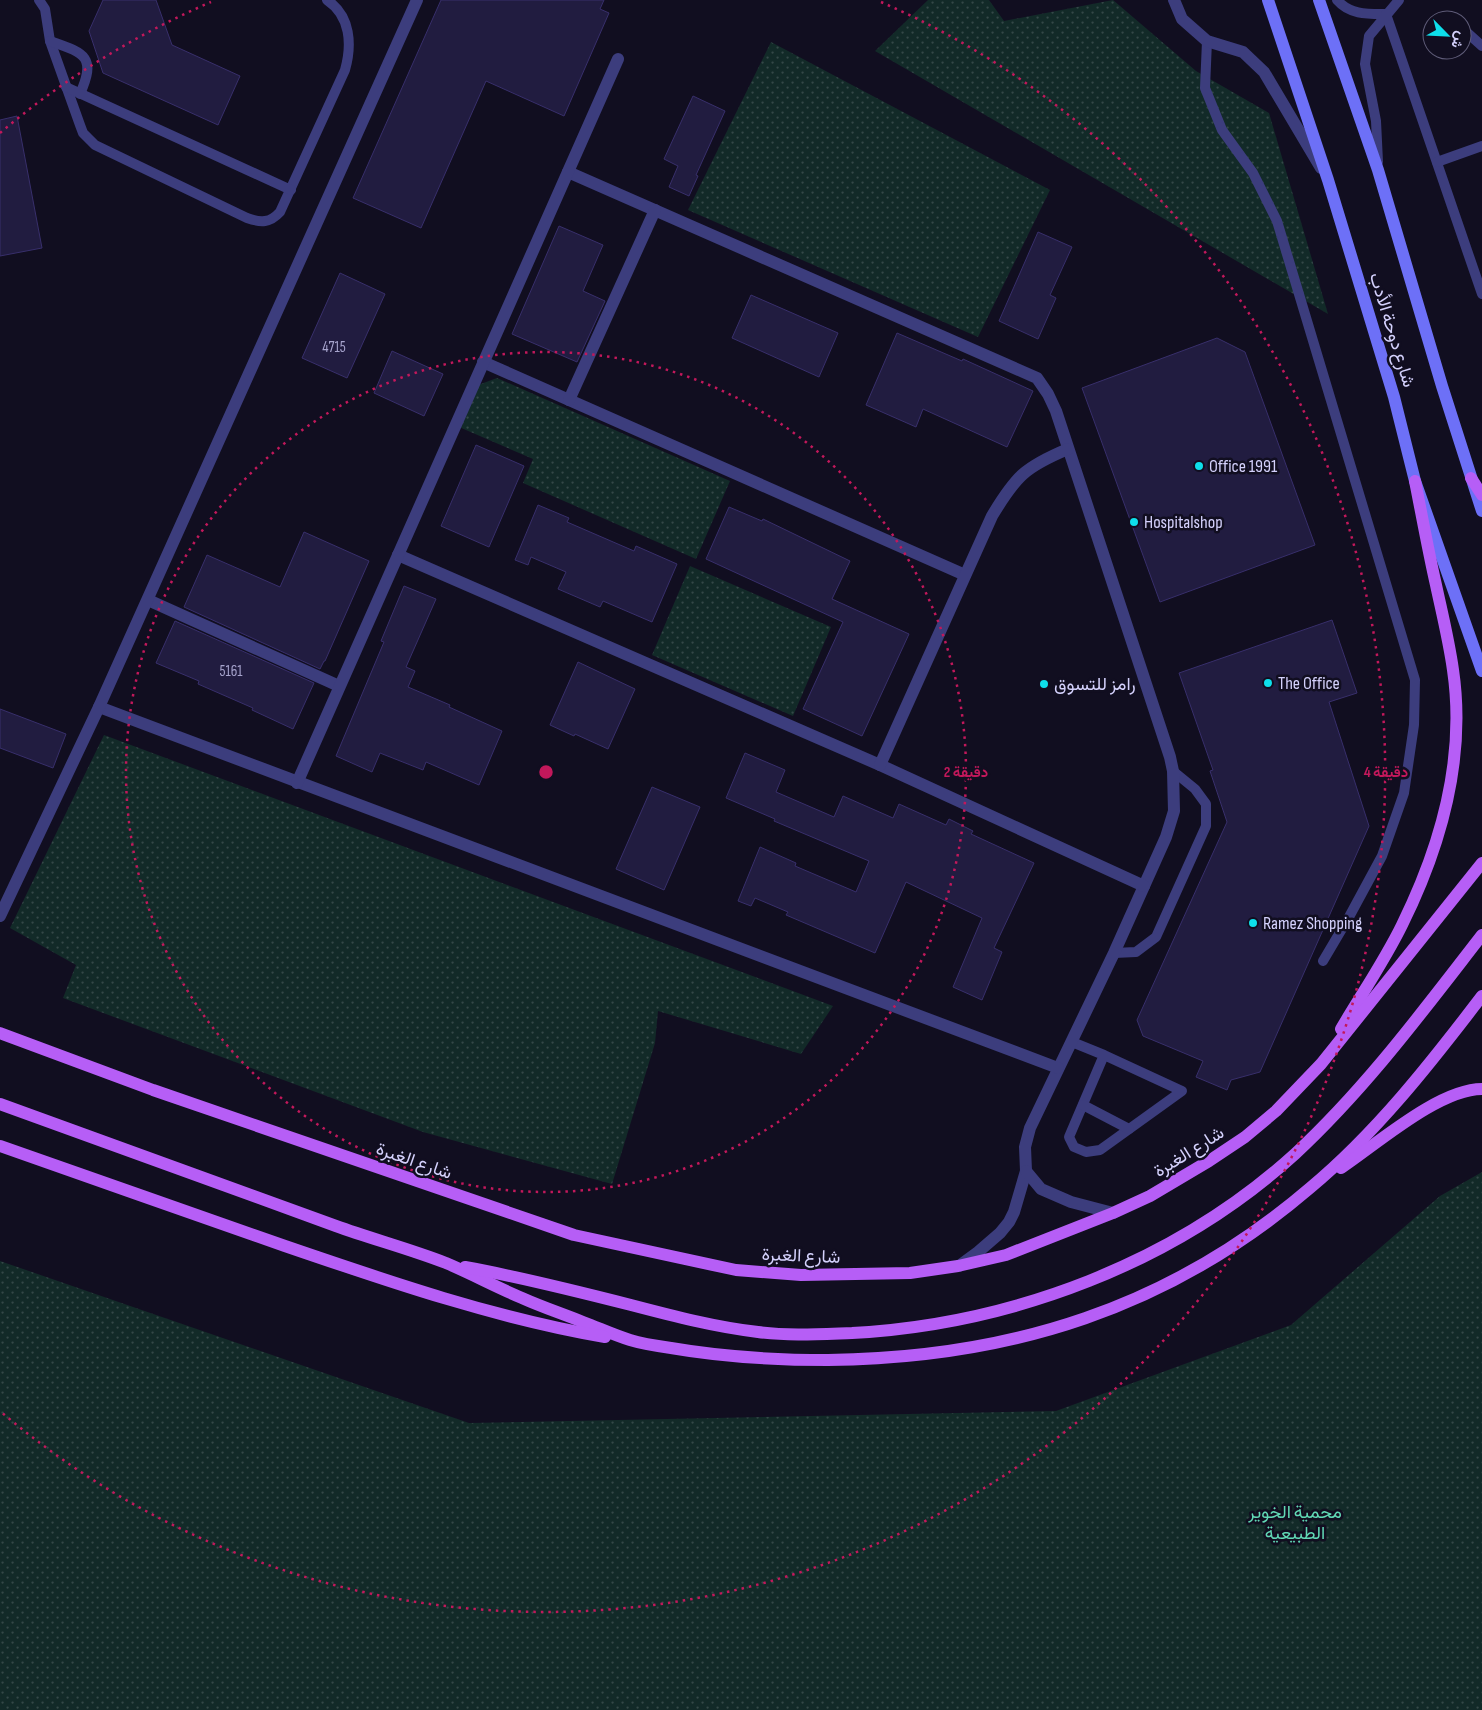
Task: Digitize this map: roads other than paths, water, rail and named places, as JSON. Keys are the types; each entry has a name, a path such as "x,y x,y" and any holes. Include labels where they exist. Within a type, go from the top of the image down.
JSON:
{"main road":[{"name":"شارع دوحة الأدب","path":"1268,0 1328,180 1394,397 1415,481 1482,671"},
{"name":"شارع دوحة الأدب","path":"1319,0 1378,170 1482,511"},
{"path":"1471,478 1482,495"},
{"path":"1321,1064 1402,926 1436,843 1455,763 1457,718 1454,671 1415,481"},
{"name":"شارع الغبرة","path":"0,1033 153,1090 574,1235 660,1255 746,1271 801,1276 910,1273 958,1266 1006,1255 1113,1213 1150,1196 1210,1161 1245,1137 1276,1111 1321,1064 1482,863"},
{"path":"446,1263 512,1275 695,1322 760,1332 822,1334 882,1331 933,1324 1002,1310 1065,1291 1119,1269 1182,1236 1240,1200 1294,1154 1347,1102 1395,1047 1482,935"},
{"path":"1310,1189 1356,1146 1438,1054 1482,996"},
{"path":"0,1146 328,1261 441,1298 567,1330 733,1357 840,1360 923,1355 970,1349 1022,1338 1129,1303 1218,1255 1426,1108 1449,1097 1482,1089"},
{"path":"0,1104 340,1228 446,1263 526,1300 632,1341"}],"street":[{"path":"0,916 99,708 417,0"},
{"path":"1174,0 1182,19 1207,41 1243,52 1264,72 1328,180"},
{"path":"297,782 618,59"},
{"path":"568,172 1037,378 1048,394 1068,449 1173,771 1174,811 1166,837 1114,953 1030,1128 1025,1147 1026,1171 1014,1212 993,1239 958,1266"},
{"path":"569,400 655,210"},
{"path":"483,362 965,575"},
{"path":"880,766 992,516 1005,494 1020,475 1034,464 1068,449"},
{"path":"398,555 880,766 1144,886"},
{"path":"148,600 339,686"},
{"path":"99,708 1058,1068"},
{"path":"1026,1171 1041,1189 1071,1202 1113,1213"}],"lane":[{"path":"39,0 45,9 50,41 83,133 95,145 255,221 274,219 280,212 350,53 349,34 343,17 332,3 327,0"},
{"path":"1167,0 1182,19"},
{"path":"1337,0 1341,5 1360,14 1386,14"},
{"path":"1378,170 1376,121 1365,64 1370,36 1399,0"},
{"path":"1386,14 1480,282 1482,294"},
{"path":"1472,37 1482,46"},
{"path":"50,41 77,51 86,62 88,75 80,94"},
{"path":"1207,41 1205,88 1222,130 1253,173 1277,221 1415,680 1414,725 1404,793 1382,856 1323,961"},
{"path":"66,87 291,190"},
{"path":"1437,162 1482,146"},
{"path":"1114,953 1136,952 1156,937 1206,826 1206,804 1196,790 1173,771"},
{"path":"1072,1042 1104,1055 1182,1091 1100,1150 1086,1152 1074,1147 1069,1136 1104,1055"},
{"path":"1082,1105 1130,1129"}],"place":[{"name":"Office 1991","path":"1199,466"},
{"name":"Hospitalshop","path":"1134,522"},
{"name":"The Office","path":"1268,683"},
{"name":"رامز للتسوق","path":"1044,684"},
{"name":"Ramez Shopping","path":"1253,923"}],"park label":[{"name":"محمية الخوير الطبيعية","path":"1295,1522"}]}
